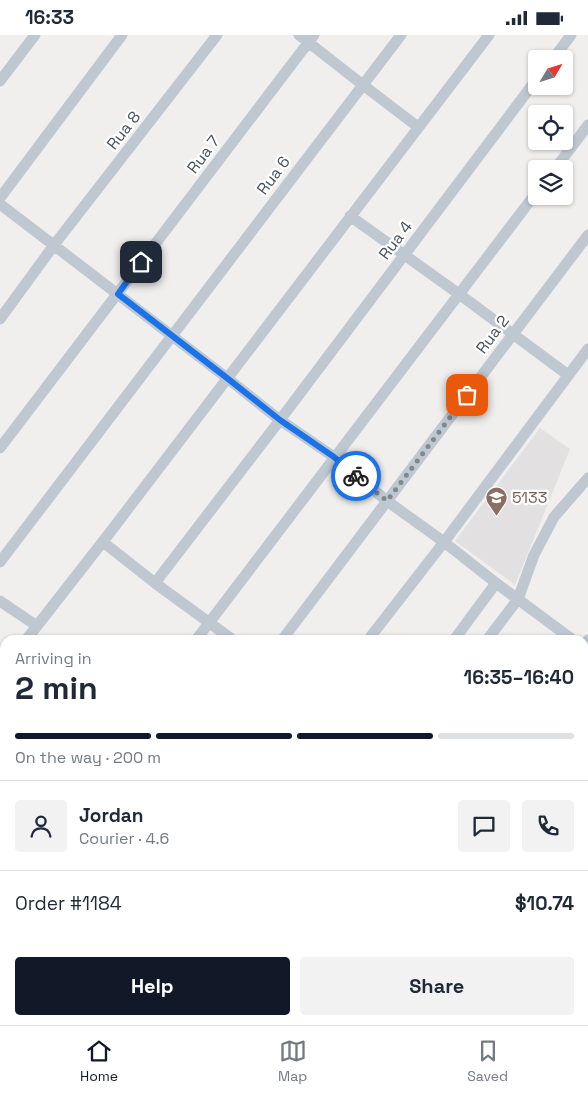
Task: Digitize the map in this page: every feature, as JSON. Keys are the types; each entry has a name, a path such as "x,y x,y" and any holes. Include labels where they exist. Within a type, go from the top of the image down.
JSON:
{"street":[{"path":"0,81 35,35"},
{"path":"0,198 122,35"},
{"name":"Rua 8","path":"0,319 54,245 218,35"},
{"path":"299,35 311,39 362,85 418,127"},
{"name":"Rua 6","path":"0,562 401,35"},
{"path":"30,635 488,35"},
{"path":"560,50 571,35"},
{"name":"Rua 7","path":"0,448 311,39"},
{"name":"Rua 4","path":"155,583 528,92"},
{"path":"562,160 588,125"},
{"path":"200,635 528,203"},
{"path":"0,204 280,420 334,457 387,501 565,635"},
{"path":"350,216 568,375"},
{"name":"Rua 2","path":"286,635 588,235"},
{"path":"372,635 588,349"},
{"path":"491,635 518,599 534,555 554,517 588,478"},
{"path":"102,541 226,635"},
{"path":"458,635 496,583"},
{"path":"0,601 37,626"}],"shaded area":[{"path":"540,428 570,449 515,585 455,541"}],"way so far":[{"path":"356,476 387,501 467,395"}],"place":[{"name":"5133","path":"496,516"}],"route":[{"path":"141,262 118,294 280,420 334,457 356,476"}]}
